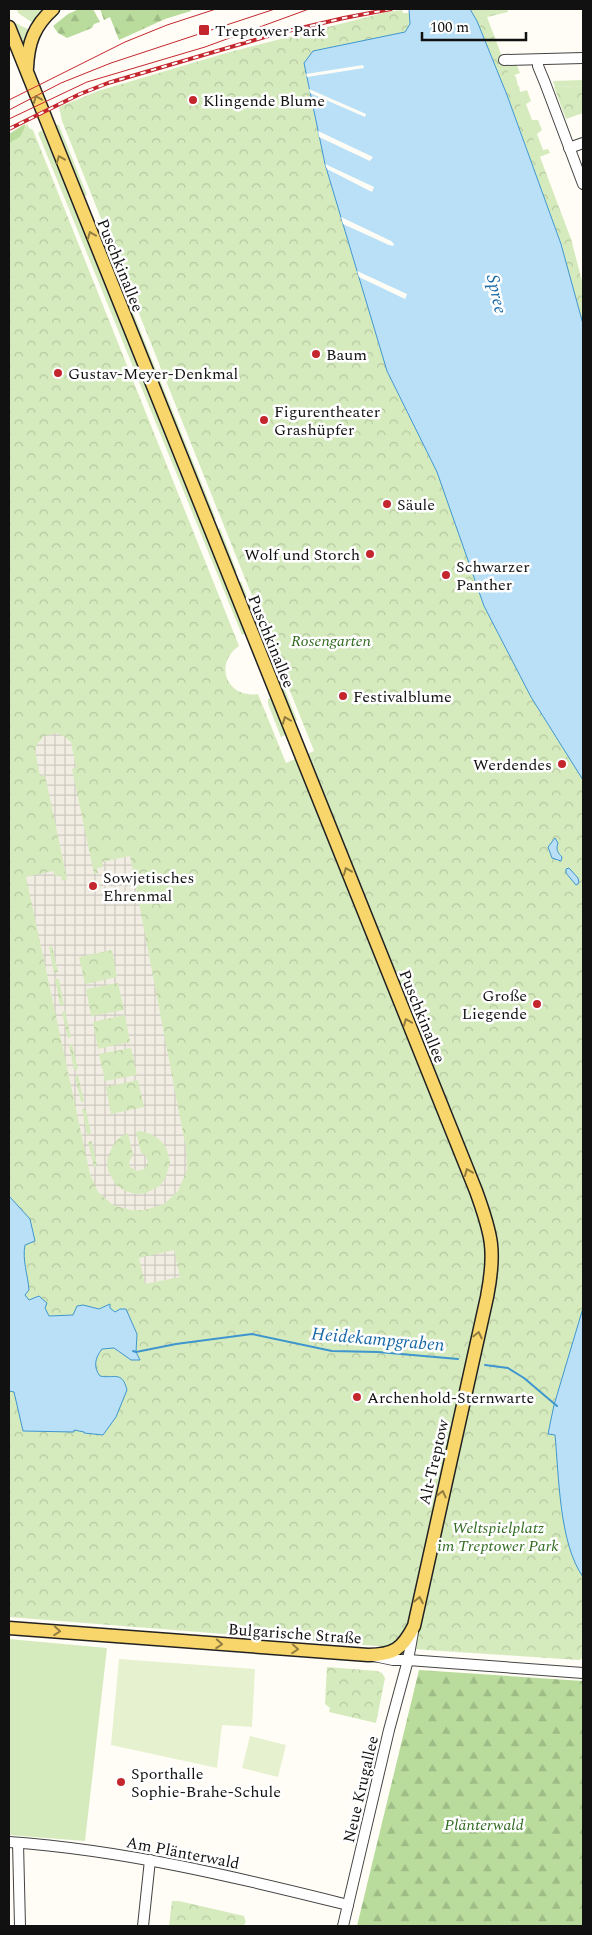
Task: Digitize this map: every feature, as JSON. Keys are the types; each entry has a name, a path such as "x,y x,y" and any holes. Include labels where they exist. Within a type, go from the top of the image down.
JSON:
{"main road":[{"name":"Puschkinallee","path":"27,76 29,43 36,28 53,9"},
{"name":"Puschkinallee","path":"9,27 27,76 486,1218"},
{"name":"Alt-Treptow","path":"368,1655 391,1653 406,1640 414,1626 492,1270 492,1242 486,1218"},
{"name":"Bulgarische Straße","path":"9,1628 368,1655"}],"street":[{"path":"504,60 583,58"},
{"path":"538,60 538,66 583,184"},
{"path":"569,148 583,143"},
{"name":"Alt-Treptow","path":"408,1660 414,1626"},
{"name":"Bulgarische Straße","path":"368,1655 392,1660 582,1672"},
{"name":"Neue Krugallee","path":"343,1926 389,1730 408,1660"},
{"path":"13,1843 20,1926"},
{"name":"Am Plänterwald","path":"13,1843 150,1860 348,1905"},
{"path":"142,1926 150,1860"}],"green space":[{"path":"17,9 46,9 33,23 18,13"},
{"path":"79,9 93,9 100,22 94,24 92,28 67,38 58,33 53,26 68,14"},
{"path":"100,9 190,9 191,11 165,19 119,40 110,17 104,20"},
{"path":"470,9 507,9 508,12 487,17 571,239 583,285 583,324 561,244 507,95 477,21"},
{"name":"Treptower Park","path":"402,10 403,13 409,13 410,26 405,32 306,74 325,164 387,371 437,472 531,697 583,780 583,1308 554,1405 548,1434 555,1435 563,1516 571,1549 583,1577 583,1658 579,1660 9,1617 9,143 20,137 27,123 29,128 33,130 239,646 231,653 227,662 225,670 227,679 238,691 247,694 258,694 286,763 314,751 62,121 59,107 98,91 226,53 387,12"},
{"path":"13,22 30,30 24,49 22,49"},
{"path":"504,63 516,63 520,73 514,75 520,92 527,90 531,101 526,104 532,120 538,120 542,130 537,134 543,150 548,149 550,153 539,157"},
{"path":"583,80 583,86 555,87 553,81"},
{"path":"583,86 583,113 566,119 554,87"},
{"path":"25,124 22,134 9,147 9,134"},
{"path":"54,124 59,125 87,195 84,196 82,192"},
{"path":"42,130 246,633 242,635 38,133"},
{"path":"111,258 126,293 121,294"},
{"path":"130,305 216,519 211,520 126,306"},
{"path":"220,528 237,572 232,572 216,531"},
{"path":"241,581 261,631 257,633 237,584"},
{"path":"281,680 297,720 292,722 276,682"},
{"path":"272,697 287,734 281,737 268,704 268,699"},
{"path":"9,1639 107,1648 85,1841 9,1835"},
{"path":"119,1659 255,1669 252,1727 222,1725 217,1768 111,1745"},
{"path":"327,1667 382,1673 385,1678 376,1723 329,1712 330,1708 325,1704"},
{"name":"Plänterwald","path":"419,1670 583,1681 583,1926 357,1926"},
{"path":"250,1736 286,1745 278,1777 242,1768"},
{"path":"172,1901 244,1916 246,1923 244,1924 245,1926 169,1926"}],"shaded area":[{"path":"57,733 71,742 76,768 72,769 94,874 98,873 97,868 103,867 102,862 130,856 186,1149 187,1170 178,1191 164,1204 145,1210 131,1210 113,1205 98,1192 90,1174 26,877 53,871 55,876 61,875 62,881 67,879 45,775 40,776 35,750 37,744 44,736","holes":["52,946 58,972 54,973 49,947","112,950 117,977 85,984 79,957","55,979 59,979 64,1005 60,1005","118,983 124,1010 91,1016 86,989","65,1011 71,1037 68,1038 62,1012","125,1015 130,1042 98,1049 93,1022","72,1044 78,1069 74,1070 69,1045","131,1048 137,1075 105,1081 99,1054","78,1075 84,1101 81,1102 75,1077","138,1080 144,1107 111,1114 106,1087","82,1109 86,1109 91,1134 87,1135","140,1131 151,1134 166,1147 170,1162 166,1177 160,1186 146,1193 136,1194 125,1191 116,1185 108,1171 107,1160 113,1145 120,1137 128,1133 133,1155 129,1162 130,1167 137,1171 145,1169 148,1161 145,1155 141,1153 136,1132","92,1141 97,1166 94,1167 88,1142"]},
{"path":"174,1250 180,1277 145,1284 139,1258"}],"water":[{"name":"Spree","path":"409,9 470,9 477,21 507,95 561,244 583,324 583,780 531,697 484,606 437,472 387,371 325,164 304,63 313,51 405,32 410,24"},
{"path":"555,838 558,843 557,850 562,857 561,861 552,858 548,847"},
{"path":"569,868 578,878 579,883 576,885 566,873 566,869"},
{"path":"9,1196 30,1219 35,1241 25,1245 24,1251 29,1290 25,1295 29,1300 39,1296 47,1303 45,1308 49,1316 73,1315 77,1306 83,1305 99,1309 110,1304 110,1308 115,1312 120,1309 126,1309 137,1334 136,1352 140,1360 131,1360 114,1348 102,1349 96,1359 96,1369 100,1376 120,1378 123,1380 127,1390 116,1417 103,1435 74,1430 74,1432 23,1431 14,1392 9,1391"},
{"path":"583,1308 583,1577 575,1563 565,1528 559,1489 555,1435 548,1434 554,1405"}],"pier":[{"path":"363,65 364,68 307,77 306,74"},
{"path":"309,89 366,114 365,117 310,93"},
{"path":"318,131 373,157 370,161 319,137"},
{"path":"325,164 374,187 372,192 327,169"},
{"path":"341,217 391,241 394,244 393,246 343,224"},
{"path":"357,271 407,294 405,299 359,277"}],"waterway":[{"name":"Heidekampgraben","path":"133,1351 252,1334 332,1351 378,1352 458,1359"},
{"name":"Heidekampgraben","path":"485,1365 508,1368 524,1378 557,1406"}],"tram line":[{"path":"9,100 125,42 167,25 216,9"},
{"path":"9,110 61,83 111,63 275,9"},
{"path":"9,119 87,82 205,47 309,9"}],"railway":[{"path":"9,129 80,94 108,83 275,34 391,9"}],"place":[{"name":"Treptower Park","path":"204,30"},
{"name":"Klingende Blume","path":"193,100"},
{"name":"Baum","path":"316,354"},
{"name":"Gustav-Meyer-Denkmal","path":"58,373"},
{"name":"Figurentheater Grashüpfer","path":"264,420"},
{"name":"Säule","path":"387,504"},
{"name":"Wolf und Storch","path":"370,554"},
{"name":"Schwarzer Panther","path":"446,575"},
{"name":"Festivalblume","path":"343,696"},
{"name":"Werdendes","path":"562,764"},
{"name":"Sowjetisches Ehrenmal","path":"93,886"},
{"name":"Große Liegende","path":"537,1004"},
{"name":"Archenhold-Sternwarte","path":"357,1397"},
{"name":"Sporthalle Sophie-Brahe-Schule","path":"121,1782"}],"park label":[{"name":"Rosengarten","path":"331,640"},
{"name":"Weltspielplatz im Treptower Park","path":"498,1536"}]}
